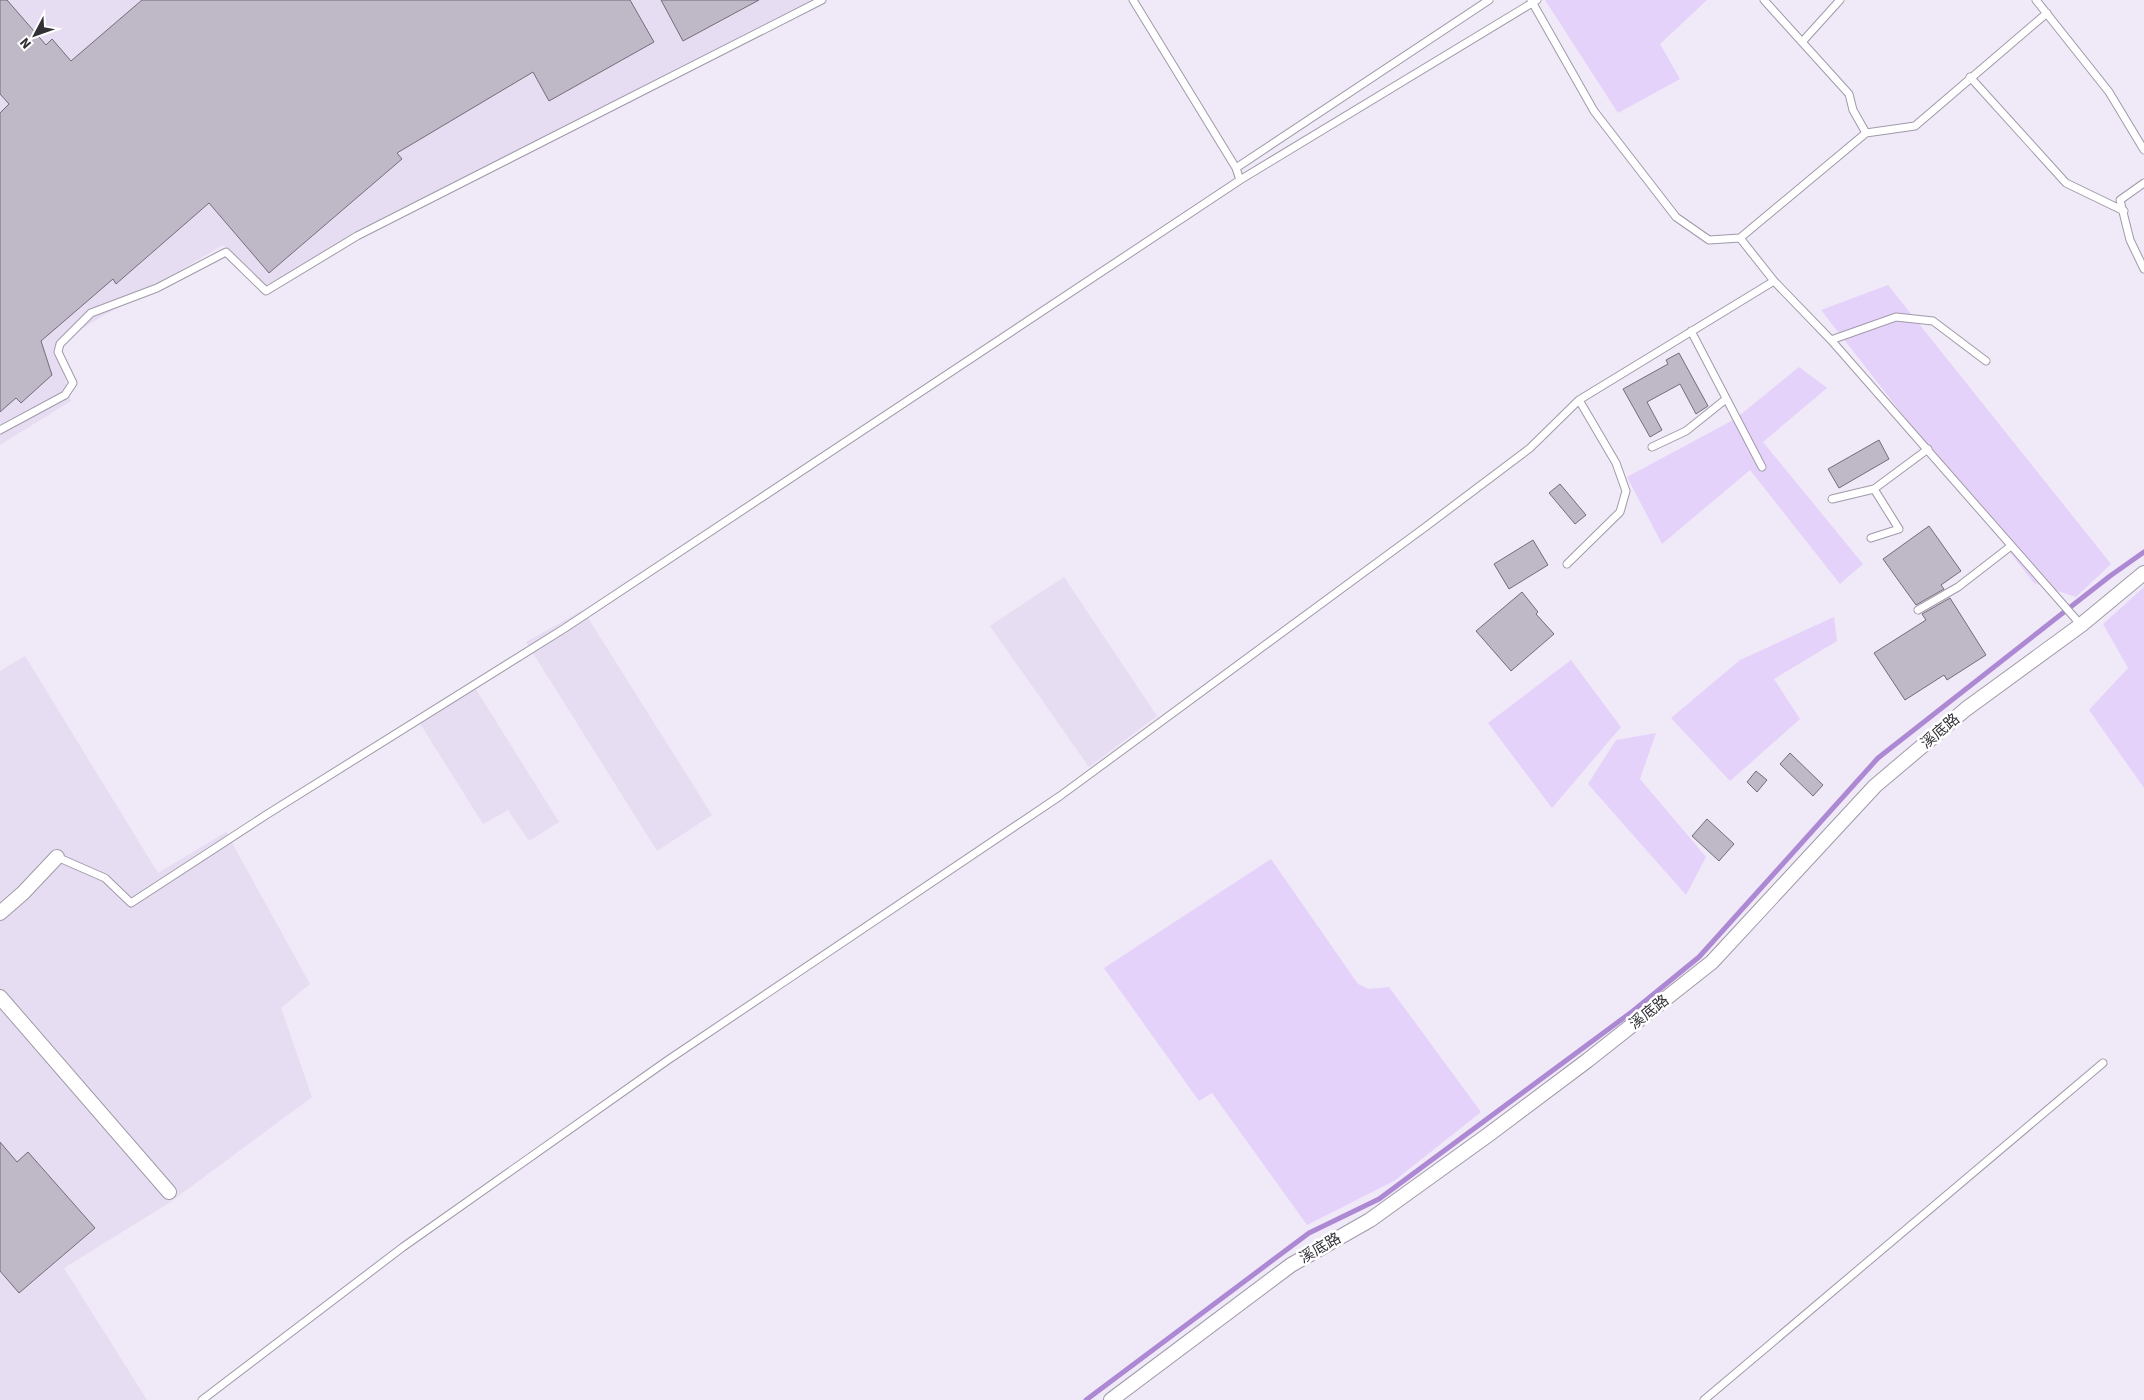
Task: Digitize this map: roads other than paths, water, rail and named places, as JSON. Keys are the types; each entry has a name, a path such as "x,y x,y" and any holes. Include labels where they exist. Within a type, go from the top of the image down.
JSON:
{"street":[{"name":"溪底路","path":"1112,1400 1291,1265 1370,1220 1488,1135 1712,962 1875,786 1966,709 2081,625 2144,573"},
{"path":"0,913 23,893 56,856"},
{"path":"0,997 169,1192"}],"lane":[{"path":"0,430 65,395 73,383 58,352 60,344 91,313 157,288 226,252 266,291 357,236 822,0"},
{"path":"1133,0 1236,168 1240,180"},
{"path":"1236,168 1489,0"},
{"path":"1764,0 1849,94 1853,110 1866,133"},
{"path":"1802,42 1840,0"},
{"path":"2036,0 2109,92 2144,150"},
{"path":"56,856 104,878 131,903 266,815 565,628 1240,180 1534,1 1594,111 1676,217 1709,240 1740,238 1866,133 1915,126 2047,13"},
{"path":"1970,77 2066,183 2124,211"},
{"path":"2144,184 2120,200 2130,240 2144,269"},
{"path":"1740,238 1774,281 1831,340 2081,625"},
{"path":"202,1400 403,1247 660,1066 1060,796 1522,454 1579,400 1774,281"},
{"path":"1831,340 1896,317 1933,321 1986,361"},
{"path":"1691,331 1762,467"},
{"path":"1652,447 1686,431 1726,399"},
{"path":"1567,564 1620,512 1626,490 1616,463 1579,400"},
{"path":"1832,499 1874,488 1928,449"},
{"path":"1871,538 1900,529 1874,488"},
{"path":"1918,610 1958,587 2011,546"},
{"path":"1704,1400 2102,1063"}],"waterway":[{"path":"1086,1400 1309,1233 1379,1199 1633,1011 1699,957 1878,758 2110,576 2144,552"}]}
